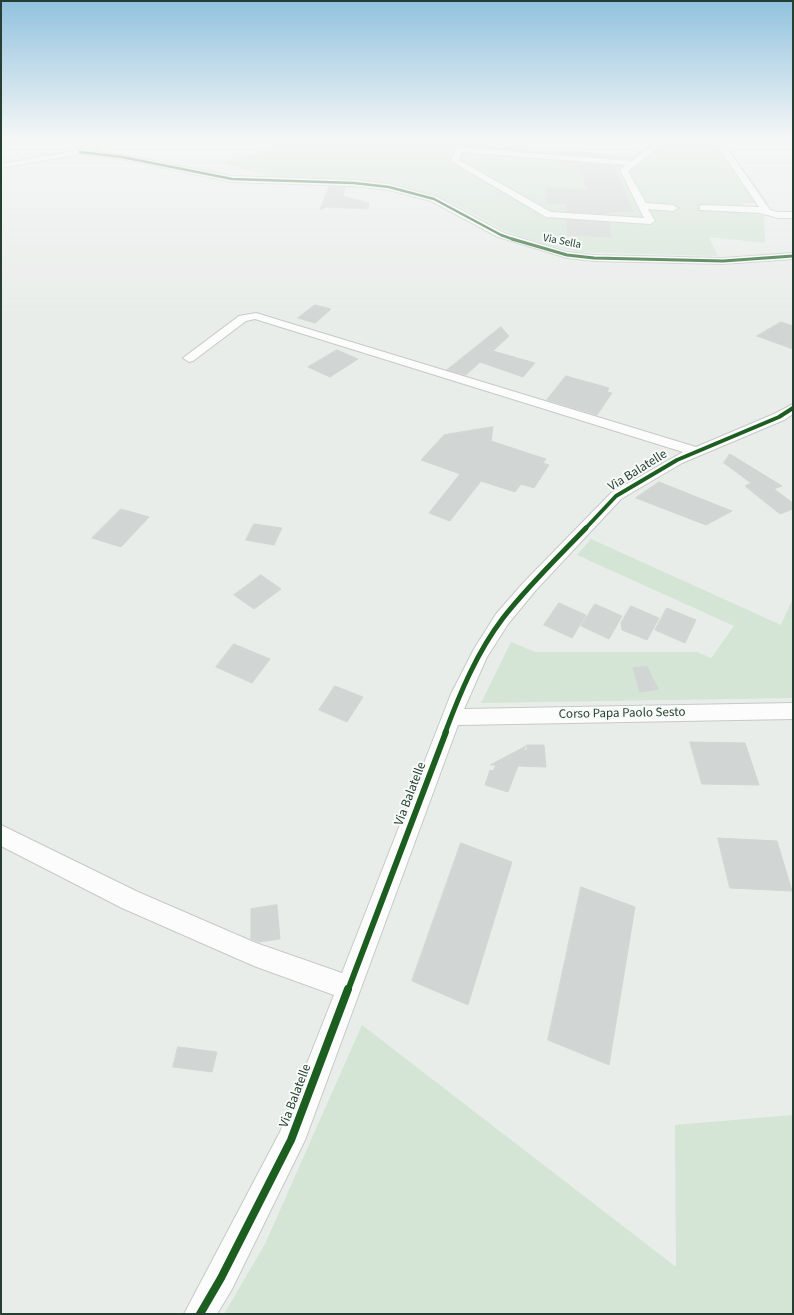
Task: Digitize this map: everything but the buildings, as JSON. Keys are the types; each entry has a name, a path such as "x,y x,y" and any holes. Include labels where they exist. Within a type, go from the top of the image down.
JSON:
{"street":[{"name":"Via Sella","path":"436,199 501,235 543,249 567,255 594,258 723,261 793,256"},
{"path":"521,199 549,215 650,221 639,199"},
{"path":"758,199 767,212"},
{"path":"643,206 673,208"},
{"path":"703,208 767,212 778,215 793,216"},
{"path":"189,358 243,318 256,316 697,452"},
{"name":"Via Balatelle","path":"200,1314 221,1278 291,1140 460,694 480,654 502,619 530,586 616,496 677,460 779,417 793,408"},
{"name":"Corso Papa Paolo Sesto","path":"452,717 793,711"},
{"path":"1,835 137,903 254,954 349,988"}],"green space":[{"path":"444,199 766,199 769,204 742,203 750,214 764,215 765,243 709,237 718,256 579,252 546,245 503,230"},
{"path":"591,539 781,625 793,598 793,698 481,703 511,642 535,652 697,652 711,658 734,626 577,555"},
{"path":"362,1025 676,1267 675,1125 793,1115 793,1314 224,1314 265,1244"}],"cycle path":[{"path":"435,199 501,235 543,249 567,255 594,258 723,261 793,256"},
{"path":"200,1314 221,1278 291,1140 460,694 480,654 502,619 530,586 616,496 677,460 779,417 793,408"}]}
